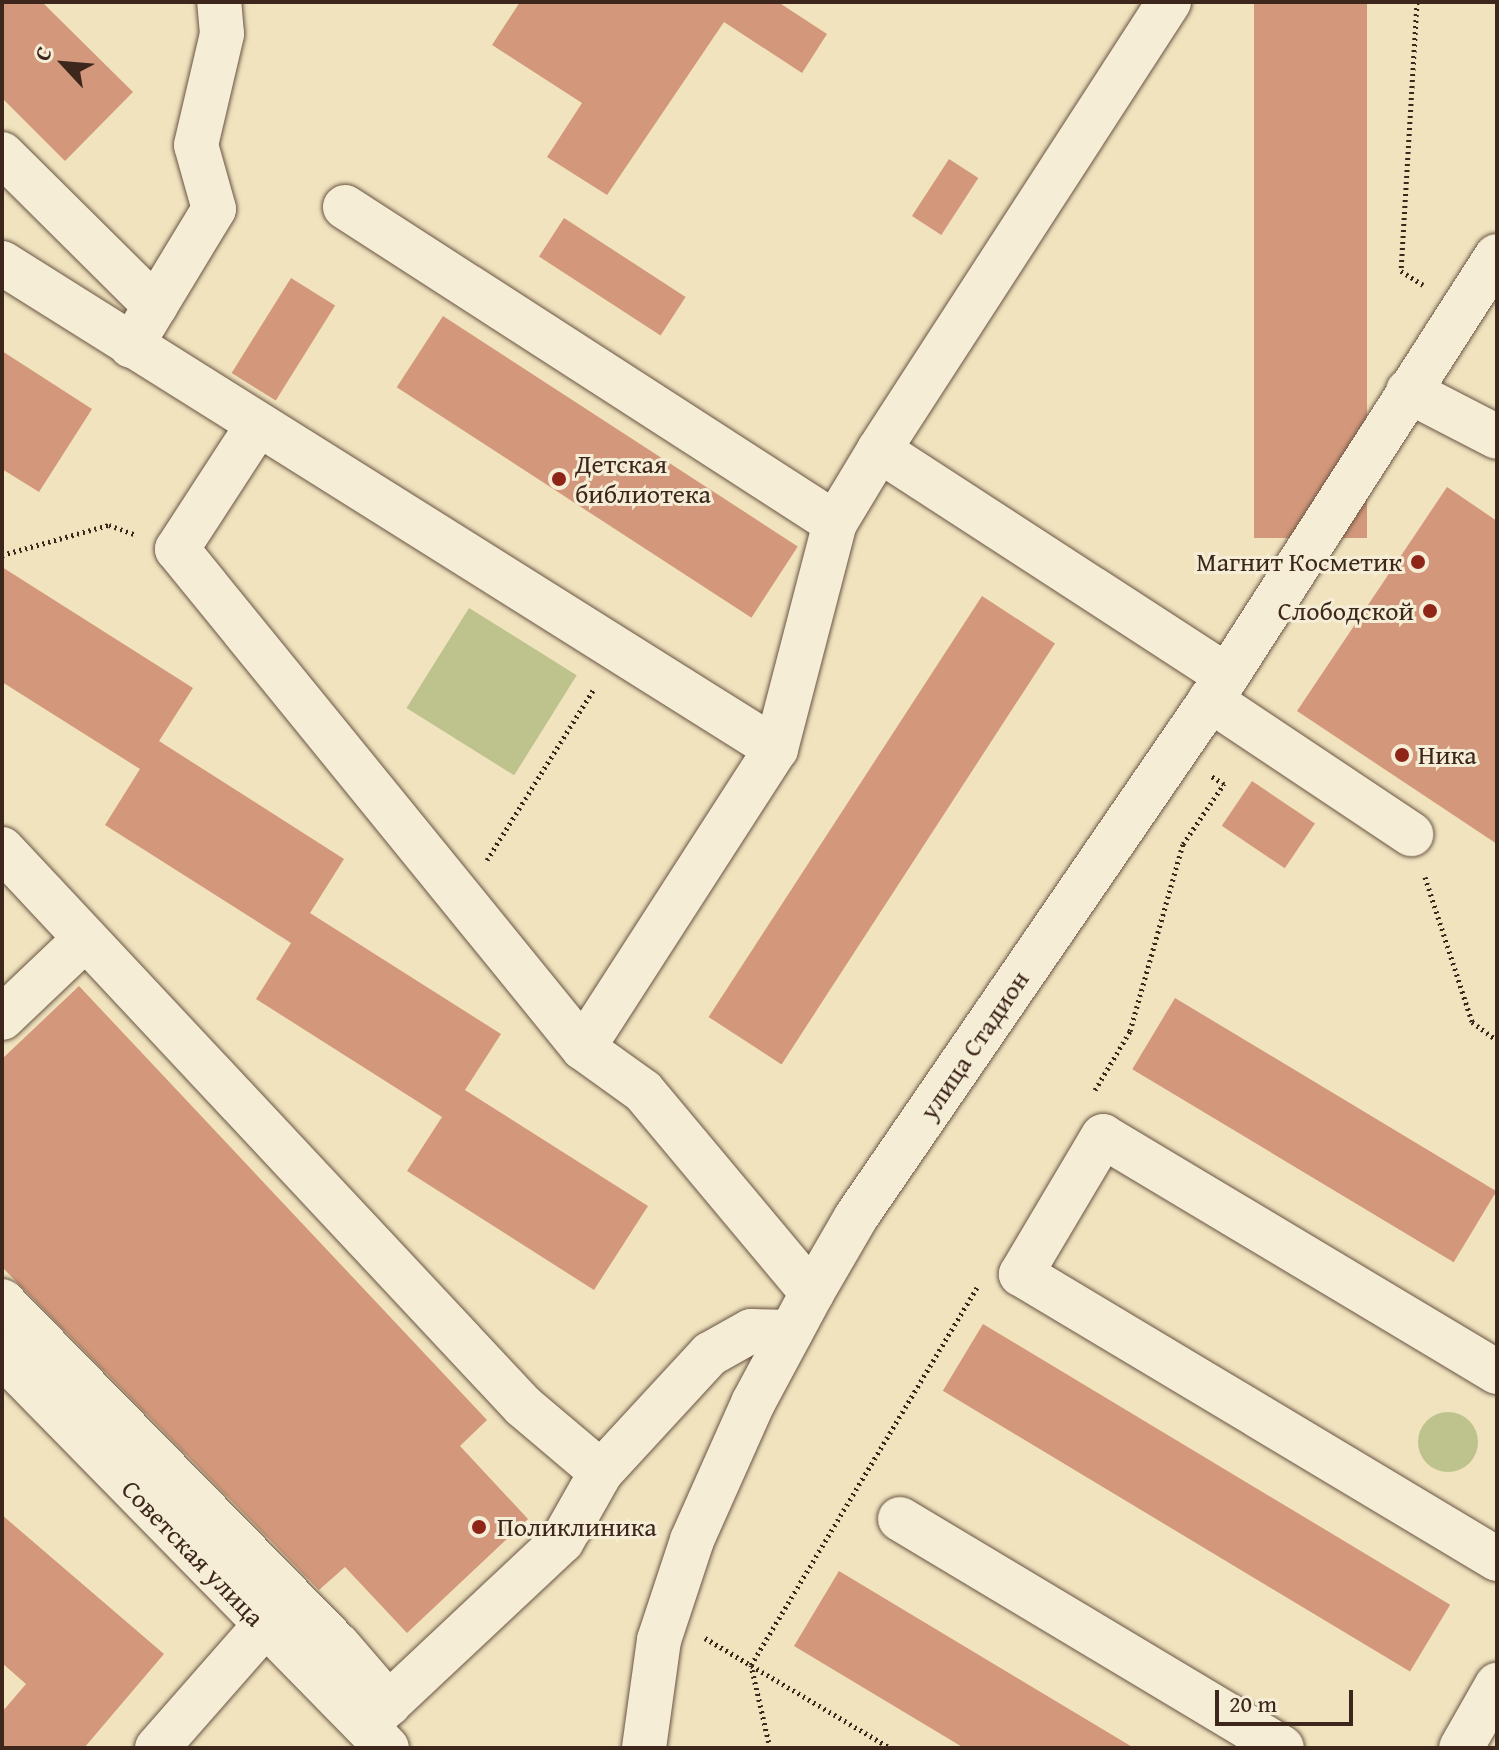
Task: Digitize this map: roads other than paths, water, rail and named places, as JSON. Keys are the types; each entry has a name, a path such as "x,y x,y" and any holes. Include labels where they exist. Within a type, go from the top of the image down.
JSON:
{"street":[{"path":"131,346 214,209 196,145 222,34 219,2"},
{"path":"583,1048 776,749 835,523 1169,2"},
{"path":"2,154 155,306"},
{"path":"345,207 835,523"},
{"name":"улица Стадион","path":"644,1748 659,1640 692,1540 812,1293 856,1217 1218,688 1497,256"},
{"path":"2,263 257,426 776,749"},
{"path":"1408,391 1497,437"},
{"path":"257,426 177,549 583,1048 643,1091 812,1293"},
{"path":"879,450 1218,688 1411,834"},
{"path":"2,849 523,1406 601,1472"},
{"path":"2,1018 85,939"},
{"path":"1497,1372 1103,1136 1021,1274 1497,1559"},
{"path":"2,1301 338,1645 380,1727 562,1541 601,1472 710,1354 751,1331 791,1332"},
{"name":"Советская улица","path":"4,1363 264,1626 380,1727"},
{"path":"900,1519 1282,1748"},
{"path":"157,1748 264,1626"},
{"path":"1461,1748 1497,1685"}],"place":[{"name":"Детская библиотека","path":"559,479"},
{"name":"Магнит Косметик","path":"1418,562"},
{"name":"Слободской","path":"1430,611"},
{"name":"Ника","path":"1402,755"},
{"name":"Поликлиника","path":"479,1527"}]}
